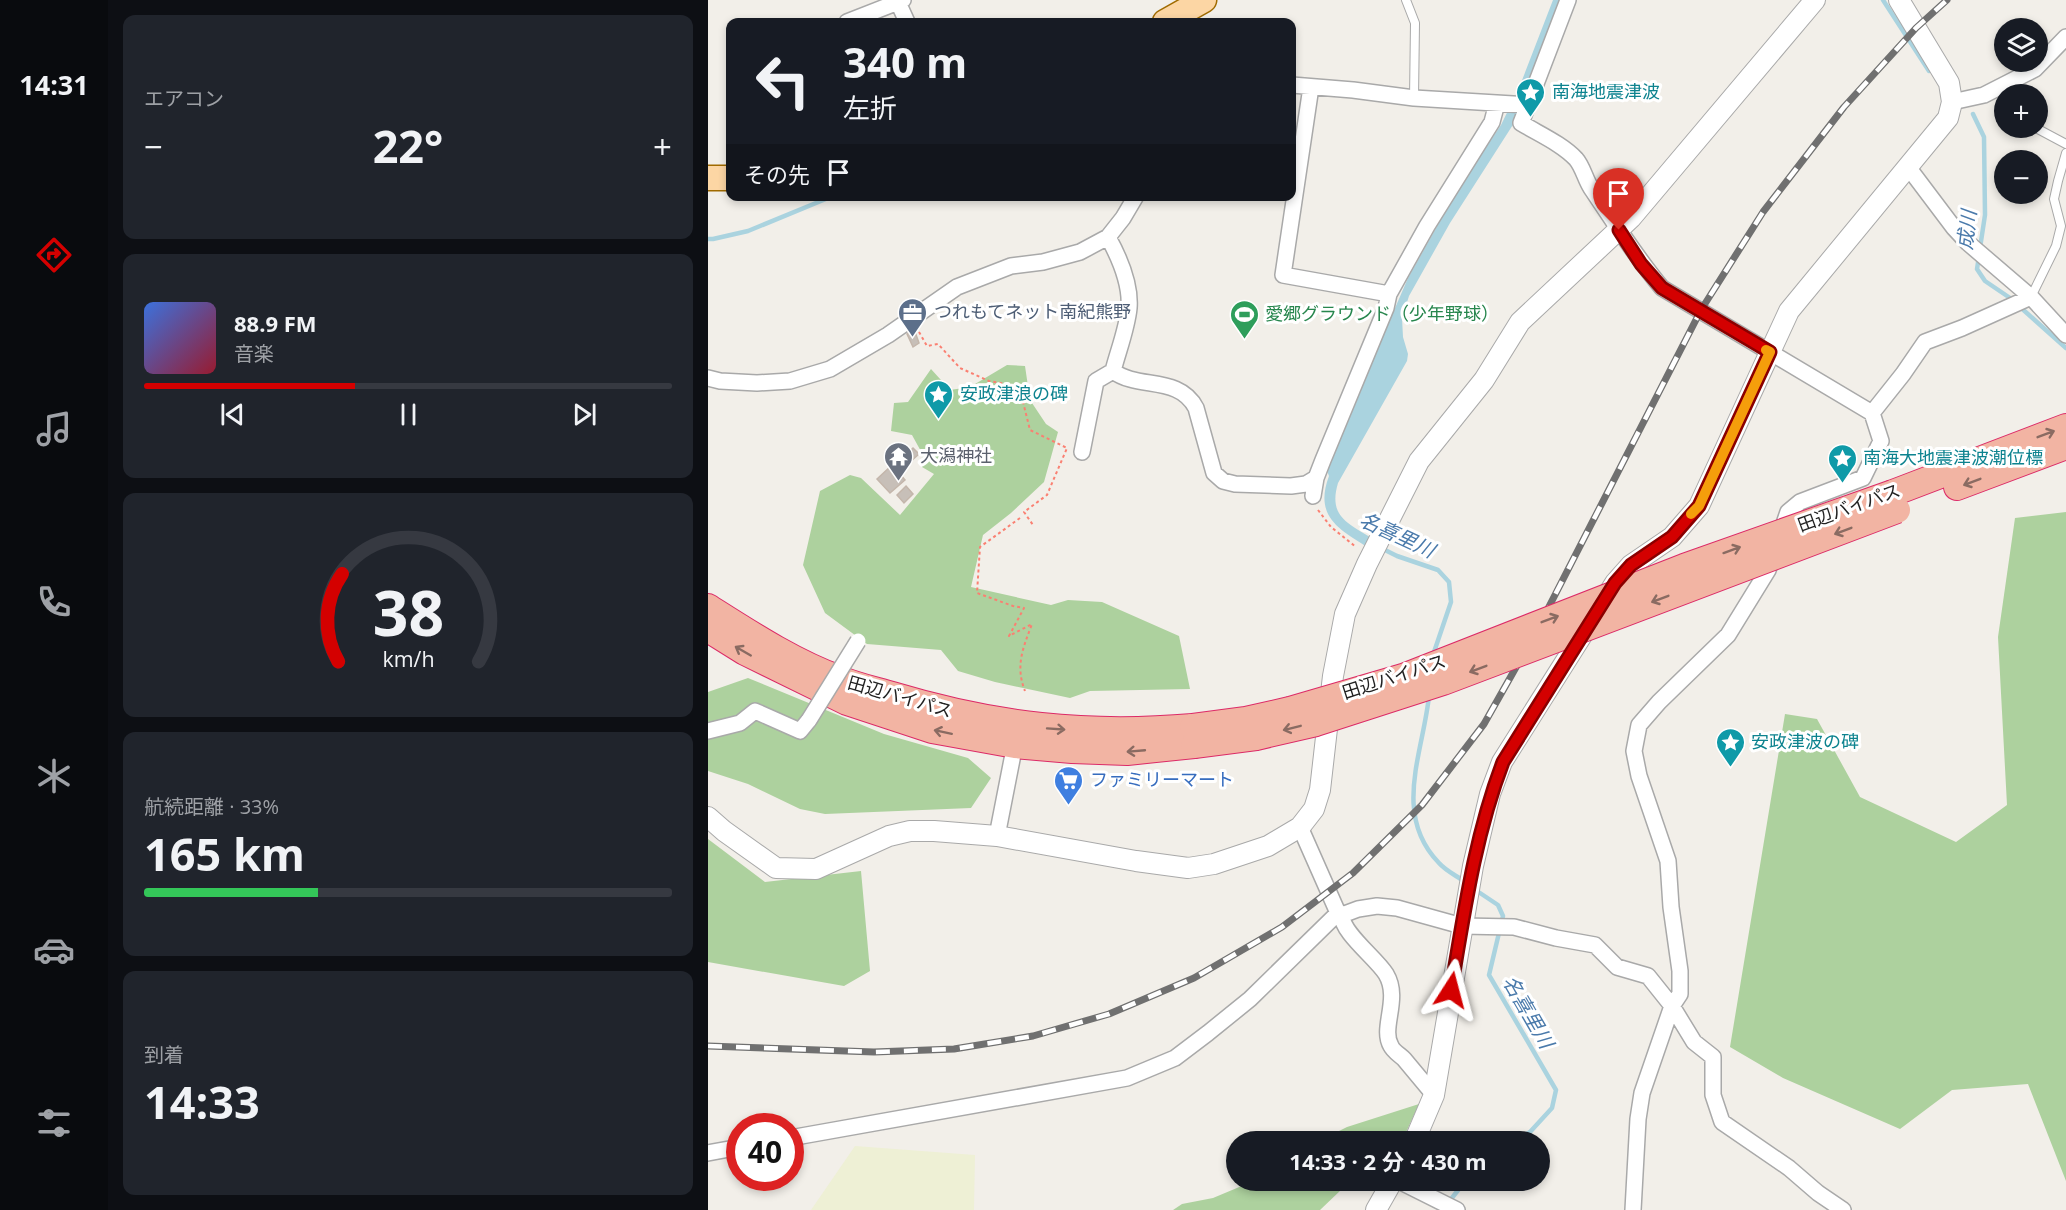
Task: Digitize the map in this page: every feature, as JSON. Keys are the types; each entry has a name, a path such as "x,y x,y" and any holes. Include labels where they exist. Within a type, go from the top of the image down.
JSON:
{"highway":[{"name":"田辺バイパス","path":"1895,501 2066,427"},
{"name":"田辺バイパス","path":"708,629 745,652 848,702 932,730 1017,735 1055,729 1150,731 1194,736 1403,677 1683,567 2066,446"},
{"name":"田辺バイパス","path":"708,607 766,644 839,679 1017,735"}],"main road":[{"path":"1172,18 1204,0"},
{"path":"708,178 726,178"}],"street":[{"path":"1568,0 1521,123 1556,144 1576,160 1641,264 1662,288 1872,413 1881,441 1863,478 1800,502 1788,512 1768,570 1728,635 1659,702 1639,725 1634,751 1639,776 1668,861 1671,907 1680,971 1680,994 1672,1006 1642,1093 1638,1119 1633,1210"},
{"path":"708,817 776,868 816,869 889,836 910,831 997,836 1188,868 1214,864 1268,846 1300,827 1314,808 1320,790 1333,676 1345,614 1368,561 1419,461 1484,380 1520,322 1619,230 1815,0"},
{"path":"1419,1131 1434,1095 1473,866 1490,794 1503,762 1615,583 1631,565 1672,537 1699,506 1789,311 1948,118 1952,102 1949,83 1899,0"},
{"path":"858,18 899,1 905,18"},
{"path":"2016,84 2035,69 2066,37"},
{"path":"1296,86 1414,98 1527,105"},
{"path":"1296,187 1311,87"},
{"path":"1952,102 1994,93"},
{"path":"1313,496 1316,478 1386,308 1389,294 1427,226 1492,122 1500,103"},
{"path":"1908,167 1968,243 2031,297 2066,335"},
{"path":"708,378 757,383 790,381 830,369 911,319 957,287 1011,266 1043,262 1080,252 1108,237 1133,201"},
{"path":"1294,201 1283,274 1389,294"},
{"path":"1082,452 1096,381 1113,371 1129,307 1122,270 1108,237"},
{"path":"1872,413 1925,342 2031,297"},
{"path":"1113,371 1129,379 1175,388 1191,399 1196,408 1214,473 1223,481 1235,484 1291,486 1306,484 1316,478"},
{"path":"708,731 740,723 755,711 800,731 858,641"},
{"path":"997,836 1017,735"},
{"path":"1300,827 1342,920 1352,936 1388,976 1393,994 1388,1032 1390,1046 1434,1095"},
{"path":"804,1136 1127,1078 1175,1058 1208,1033 1250,999 1340,914 1377,906 1397,908 1462,926 1514,927 1595,945 1617,967 1648,976 1672,1006 1694,1042 1713,1057 1713,1095 1722,1122 1790,1168 1818,1193 1843,1210"},
{"path":"708,1153 726,1150"},
{"path":"1376,1210 1388,1191"},
{"path":"1418,1191 1455,1209"}],"lane":[{"path":"1406,0 1415,23 1414,98"},
{"path":"2048,134 2066,144"},
{"path":"2031,297 2056,246 2061,226 2054,199 2066,153"}],"path":[{"path":"911,319 927,346 939,344 960,368 989,381 1018,386 1030,430 1067,448 1047,495 1024,512 1033,525"},
{"path":"1313,496 1318,513 1330,527 1355,545 1359,560 1368,561"},
{"path":"1020,518 980,547 977,593 1024,608 1009,636 1032,624 1020,655 1022,683 1025,691"}],"green space":[{"path":"1007,365 1025,366 1030,400 1046,424 1058,432 1044,482 983,535 971,587 1051,605 1068,600 1102,602 1179,636 1190,689 1090,691 1070,698 995,682 958,671 941,650 867,644 825,613 803,565 820,491 850,475 861,478 900,515 934,474 922,467 923,455 912,435 891,431 894,403 908,402 931,369 950,390 970,387"},
{"path":"2066,512 2066,1181 2028,1084 1952,1090 1900,1129 1783,1078 1730,1047 1785,714 1817,719 1860,797 1956,842 2007,805 1998,637 2015,518"},
{"path":"748,678 884,734 968,758 991,778 971,808 825,814 800,809 748,784 708,771 708,692"},
{"path":"708,839 765,882 861,871 870,971 844,986 708,962"},
{"path":"1419,1104 1407,1131 1339,1131"},
{"path":"855,1146 975,1155 974,1210 811,1210"},
{"path":"1230,1191 1340,1191 1320,1210 1173,1210 1182,1204 1213,1198"}],"water":[{"path":"1553,0 1564,0 1516,120 1450,223 1409,296 1402,318 1403,337 1408,354 1407,361 1338,483 1336,504 1338,511 1348,523 1373,539 1369,548 1339,527 1327,511 1325,490 1329,476 1326,468 1408,278 1459,187 1501,125 1519,88"}],"building":[{"name":"つれもてネット南紀熊野","path":"914,329 919,343 913,347 907,334"},
{"path":"913,448 919,454 910,462 905,456"},
{"path":"892,465 905,480 890,493 877,479"},
{"path":"906,486 913,494 904,503 897,495"}],"waterway":[{"name":"成川","path":"1883,0 1929,71"},
{"name":"成川","path":"1973,114 1984,137 1985,215 1980,248"},
{"path":"708,239 748,231 821,201"},
{"name":"成川","path":"1979,256 1977,269 1985,281 2013,300"},
{"name":"成川","path":"2019,306 2066,348"},
{"name":"名喜里川","path":"1381,548 1438,570 1449,582 1451,602 1433,655"},
{"name":"名喜里川","path":"1429,696 1414,783 1417,825 1425,844 1439,863 1465,882"},
{"name":"名喜里川","path":"1474,889 1498,905 1503,916 1489,975 1556,1090 1552,1108 1531,1131"},
{"name":"名喜里川","path":"1448,1203 1457,1191"}],"railway":[{"path":"708,1046 874,1052 954,1049 1033,1036 1109,1014 1194,978 1282,927 1353,873 1422,805 1484,724 1536,632 1701,310 1763,212 1844,107 1916,28 1947,0"}],"slow traffic":[{"path":"1691,514 1699,506 1770,352 1766,350"}],"place":[{"name":"南海地震津波","path":"1531,118"},
{"name":"つれもてネット南紀熊野","path":"913,338"},
{"name":"愛郷グラウンド（少年野球）","path":"1244,340"},
{"name":"安政津浪の碑","path":"939,420"},
{"name":"大潟神社","path":"899,482"},
{"name":"南海大地震津波潮位標","path":"1842,484"},
{"name":"安政津波の碑","path":"1730,768"},
{"name":"ファミリーマート","path":"1069,806"}],"route":[{"path":"1451,990 1473,866 1490,794 1503,762 1615,583 1631,565 1672,537 1699,506 1770,352 1662,288 1641,264 1619,230"}]}
